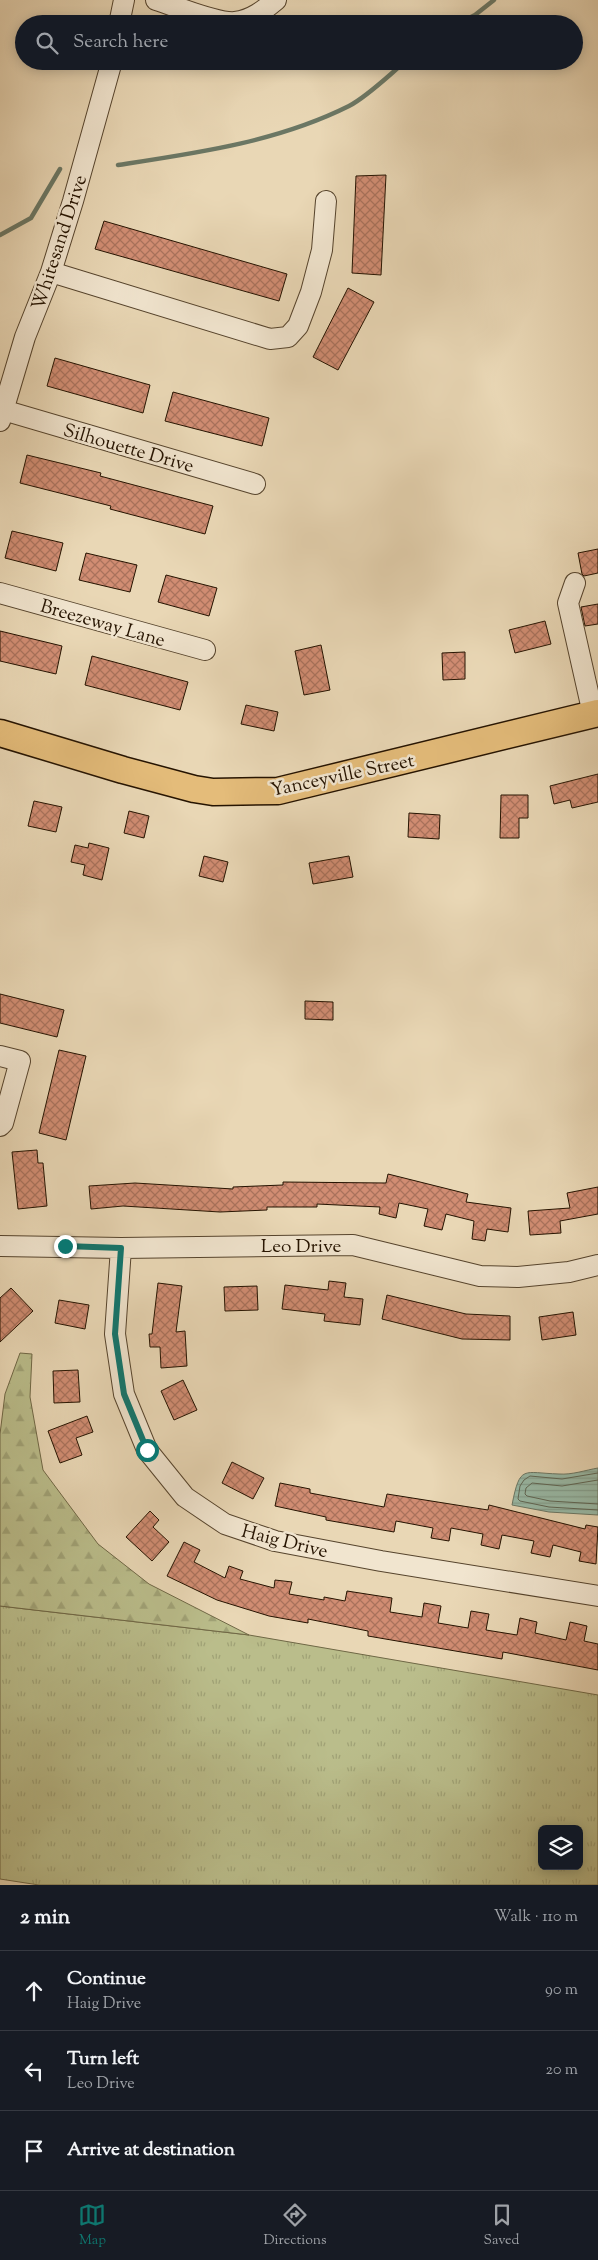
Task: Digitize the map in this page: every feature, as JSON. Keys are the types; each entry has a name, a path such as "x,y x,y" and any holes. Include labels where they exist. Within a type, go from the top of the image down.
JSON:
{"main road":[{"name":"Yanceyville Street","path":"0,733 194,789 213,792 278,791 595,714"}],"street":[{"path":"121,15 124,0"},
{"path":"156,0 204,15"},
{"path":"253,15 276,0"},
{"name":"Whitesand Drive","path":"2,415 25,337 51,272 109,70"},
{"path":"51,272 270,339 288,337 298,326 311,292 322,250 326,201"},
{"name":"Silhouette Drive","path":"2,415 254,484"},
{"path":"575,583 568,603 595,714"},
{"name":"Breezeway Lane","path":"0,593 206,650"},
{"path":"0,1056 20,1061 3,1123 0,1126"},
{"name":"Leo Drive","path":"0,1246 121,1248 352,1245 480,1276 518,1277 569,1272 598,1265"},
{"name":"Haig Drive","path":"121,1248 115,1334 124,1394 147,1450 186,1497 226,1524 275,1541 381,1561 598,1596"}],"green space":[{"path":"20,1353 32,1354 30,1397 43,1470 98,1544 149,1584 249,1635 0,1606 0,1434 5,1394"},
{"path":"0,1606 249,1635 598,1695 598,1885 39,1885 0,1879"}],"water":[{"path":"598,1468 598,1515 549,1512 512,1505 518,1483 525,1474 569,1474"}],"building":[{"path":"386,175 381,275 352,273 356,176"},
{"path":"104,221 287,274 279,301 95,249"},
{"path":"348,288 374,302 338,370 313,357"},
{"path":"55,358 150,385 143,413 47,386"},
{"path":"173,392 269,418 262,446 165,421"},
{"path":"27,455 101,473 100,476 213,506 205,534 110,509 111,506 20,483"},
{"path":"12,531 63,543 56,571 5,558"},
{"path":"598,549 598,573 584,576 578,553"},
{"path":"86,553 137,565 130,592 79,580"},
{"path":"166,575 217,588 209,616 158,602"},
{"path":"598,604 598,624 585,626 581,607"},
{"path":"545,621 551,644 515,653 509,630"},
{"path":"0,631 62,646 56,674 0,661"},
{"path":"321,645 330,690 304,695 295,651"},
{"path":"465,652 465,679 443,680 442,653"},
{"path":"92,656 188,682 180,710 85,685"},
{"path":"246,705 278,712 274,731 241,724"},
{"path":"598,774 598,802 572,808 570,800 554,804 550,786"},
{"path":"501,795 528,795 528,818 519,818 519,838 500,838"},
{"path":"34,801 62,807 56,832 28,826"},
{"path":"129,811 149,816 144,838 124,833"},
{"path":"409,813 440,815 439,839 408,837"},
{"path":"89,843 109,848 102,880 83,875 85,865 71,862 75,845 88,848"},
{"path":"204,856 228,862 223,882 199,876"},
{"path":"349,856 353,877 313,884 309,863"},
{"path":"0,994 64,1010 57,1037 0,1023"},
{"path":"305,1001 333,1002 333,1020 305,1019"},
{"path":"59,1050 86,1056 66,1140 39,1133"},
{"path":"37,1150 38,1163 43,1163 47,1206 18,1209 12,1152"},
{"path":"388,1174 468,1194 466,1202 511,1208 508,1232 487,1229 485,1241 472,1239 474,1221 446,1214 442,1230 424,1226 428,1209 399,1203 396,1218 379,1214 380,1207 317,1204 317,1207 267,1207 267,1210 220,1212 123,1206 91,1209 89,1186 135,1183 233,1189 233,1187 283,1185 283,1182 386,1183"},
{"path":"598,1187 598,1214 560,1221 561,1233 530,1235 528,1211 570,1208 567,1193"},
{"path":"329,1281 346,1283 344,1297 363,1299 360,1325 324,1321 325,1314 282,1309 285,1285 328,1290"},
{"path":"158,1283 182,1286 176,1332 185,1331 187,1366 161,1368 160,1347 150,1347 149,1334 152,1334"},
{"path":"257,1286 258,1310 225,1311 224,1287"},
{"path":"11,1288 33,1311 0,1342 0,1298"},
{"path":"387,1295 466,1314 510,1316 510,1340 462,1339 382,1319"},
{"path":"59,1300 89,1305 85,1329 55,1323"},
{"path":"573,1312 576,1335 542,1340 539,1317"},
{"path":"78,1370 80,1402 54,1403 53,1371"},
{"path":"183,1380 197,1410 174,1420 161,1391"},
{"path":"87,1416 93,1432 76,1438 82,1455 60,1463 48,1431"},
{"path":"232,1462 264,1478 253,1499 222,1483"},
{"path":"280,1483 310,1489 310,1493 384,1507 387,1494 488,1510 489,1505 585,1529 586,1525 598,1527 596,1564 579,1561 581,1552 553,1545 550,1557 531,1553 534,1541 502,1535 499,1549 481,1545 483,1534 451,1528 449,1541 431,1538 433,1528 396,1521 394,1532 326,1520 326,1517 275,1506"},
{"path":"150,1511 159,1520 153,1527 169,1542 152,1561 126,1537"},
{"path":"184,1542 200,1550 194,1562 225,1578 229,1566 243,1571 240,1579 274,1588 275,1580 292,1582 289,1594 324,1600 324,1597 345,1601 347,1591 392,1598 390,1612 422,1617 424,1603 441,1606 438,1623 468,1628 471,1611 489,1614 486,1630 517,1635 520,1618 537,1622 535,1633 566,1640 570,1622 587,1626 584,1641 598,1644 598,1670 503,1652 502,1659 368,1636 368,1631 308,1619 308,1623 269,1616 217,1600 167,1576"}],"waterway":[{"path":"475,15 494,0"},
{"path":"118,165 207,151 294,129 356,102 396,70"},
{"path":"0,235 31,218 60,169"}],"route":[{"path":"65,1246 121,1248 115,1334 124,1394 147,1450"}]}
